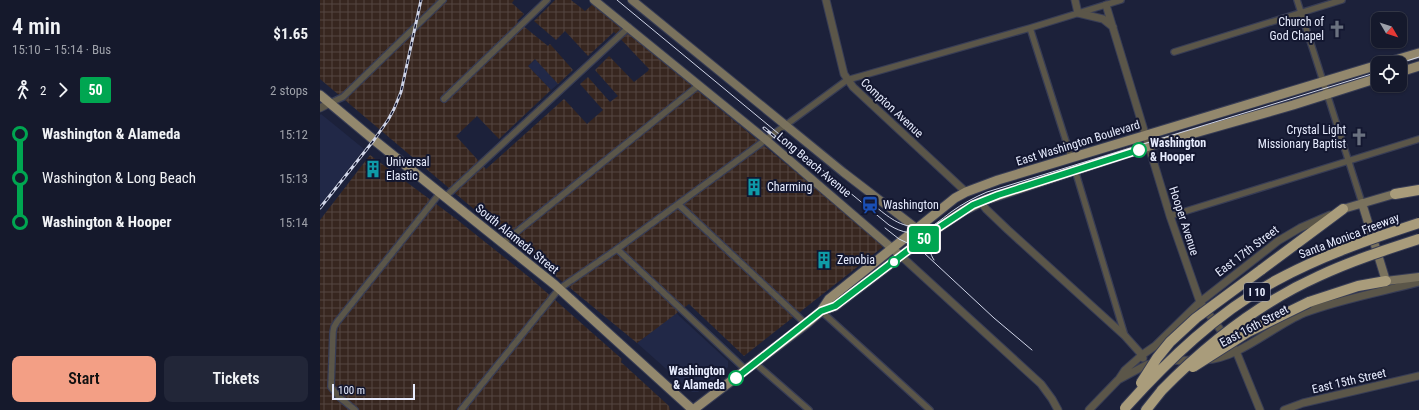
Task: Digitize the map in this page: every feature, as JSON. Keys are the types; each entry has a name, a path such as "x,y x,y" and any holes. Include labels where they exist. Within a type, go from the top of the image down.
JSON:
{"highway":[{"path":"1395,194 1419,188"},
{"path":"1125,409 1157,358 1170,342 1196,318 1343,209"},
{"name":"Santa Monica Freeway","path":"1125,409 1153,377 1188,344 1240,303 1275,281 1307,265 1344,249 1419,223"},
{"name":"Santa Monica Freeway","path":"1147,410 1153,400 1186,366 1228,330 1282,295 1317,276 1352,262 1419,239"},
{"path":"1162,390 1198,364 1248,332 1309,302 1358,286 1386,281"}],"main road":[{"name":"Long Beach Avenue","path":"594,0 629,27 765,140 901,256"},
{"name":"Long Beach Avenue","path":"632,0 843,172 913,226"},
{"path":"1407,57 1419,53"},
{"path":"1407,70 1419,66"},
{"name":"East Washington Boulevard","path":"693,410 806,324 821,311 829,299 892,247 913,226 966,192 998,180 1071,157 1371,67"},
{"name":"East Washington Boulevard","path":"821,311 835,306 941,226 965,210 998,195 1149,146 1293,105 1371,80"},
{"name":"South Alameda Street","path":"320,95 559,289 693,410"},
{"name":"East 17th Street","path":"1343,209 1395,194"},
{"path":"1362,203 1386,281 1419,277"},
{"path":"912,248 919,237 919,232 913,226"}],"street":[{"path":"320,108 343,97 443,0"},
{"path":"444,99 547,0"},
{"name":"Compton Avenue","path":"826,0 844,74 847,80 853,88 966,192"},
{"path":"1075,0 1078,13"},
{"path":"461,410 559,289 617,249 847,80 1030,28 1121,0"},
{"path":"1297,0 1362,203"},
{"path":"1174,52 1342,0"},
{"name":"Hooper Avenue","path":"1106,5 1170,216 1200,302 1236,350 1260,410"},
{"path":"1078,13 1103,19 1113,27"},
{"path":"355,410 339,397 331,387 334,327 442,195 629,27"},
{"path":"1030,28 1071,157"},
{"path":"503,243 699,85"},
{"path":"1170,216 1419,139"},
{"path":"1075,170 1125,336"},
{"path":"982,202 986,209 1008,230 1125,336 1142,355 1146,365"},
{"path":"678,204 806,324"},
{"name":"East 17th Street","path":"1118,380 1125,370 1155,346 1200,302 1278,241 1300,228 1343,209"},
{"path":"617,249 746,370"},
{"name":"Long Beach Avenue","path":"901,256 1041,384 1052,398 1058,410"},
{"name":"East 16th Street","path":"1089,410 1118,380 1146,365 1161,361 1213,360 1236,350 1302,314 1327,305 1419,282"},
{"path":"821,311 930,410"},
{"path":"755,363 809,410"},
{"name":"East 15th Street","path":"1284,410 1303,403 1419,376"}],"shaded area":[{"path":"320,0 514,0 512,3 524,14 517,21 548,46 550,44 573,70 558,84 535,59 528,66 551,90 499,139 477,116 456,136 486,169 564,99 587,124 603,110 580,84 588,77 610,102 618,96 595,70 609,56 634,82 648,71 649,69 614,32 588,56 565,31 556,40 534,21 555,0 571,0 585,11 593,4 884,246 744,356 689,304 637,343 469,205 320,79"},
{"path":"536,59 558,84 551,90 528,66"},
{"path":"321,114 364,149 320,205 320,115"},
{"path":"370,155 455,218 529,277 622,359 621,362 669,406 670,410 320,410 320,220"},
{"path":"676,313 728,361 728,367 698,392 692,392 637,343"}],"tram line":[{"path":"617,0 889,225 899,230 915,233 930,228 960,206 987,192 1371,74"},
{"path":"1407,61 1419,57"},
{"path":"876,207 898,222 909,226 922,226"},
{"path":"934,260 929,247 931,238 939,226"},
{"path":"885,228 899,239 923,252 994,318 1032,350"}],"railway":[{"path":"320,208 374,140 394,109 401,92 421,0"},
{"path":"764,128 780,141"}],"bus line":[{"name":"50","path":"736,378 821,311 835,306 935,230 973,205 998,195 1139,150"}],"place":[{"name":"Church of God Chapel","path":"1337,29"},
{"name":"Crystal Light Missionary Baptist","path":"1359,137"},
{"name":"Washington & Hooper","path":"1139,150"},
{"name":"Universal Elastic","path":"373,169"},
{"name":"Charming","path":"754,187"},
{"name":"Washington","path":"870,205"},
{"name":"Zenobia","path":"824,260"},
{"name":"Washington & Alameda","path":"736,378"}]}
